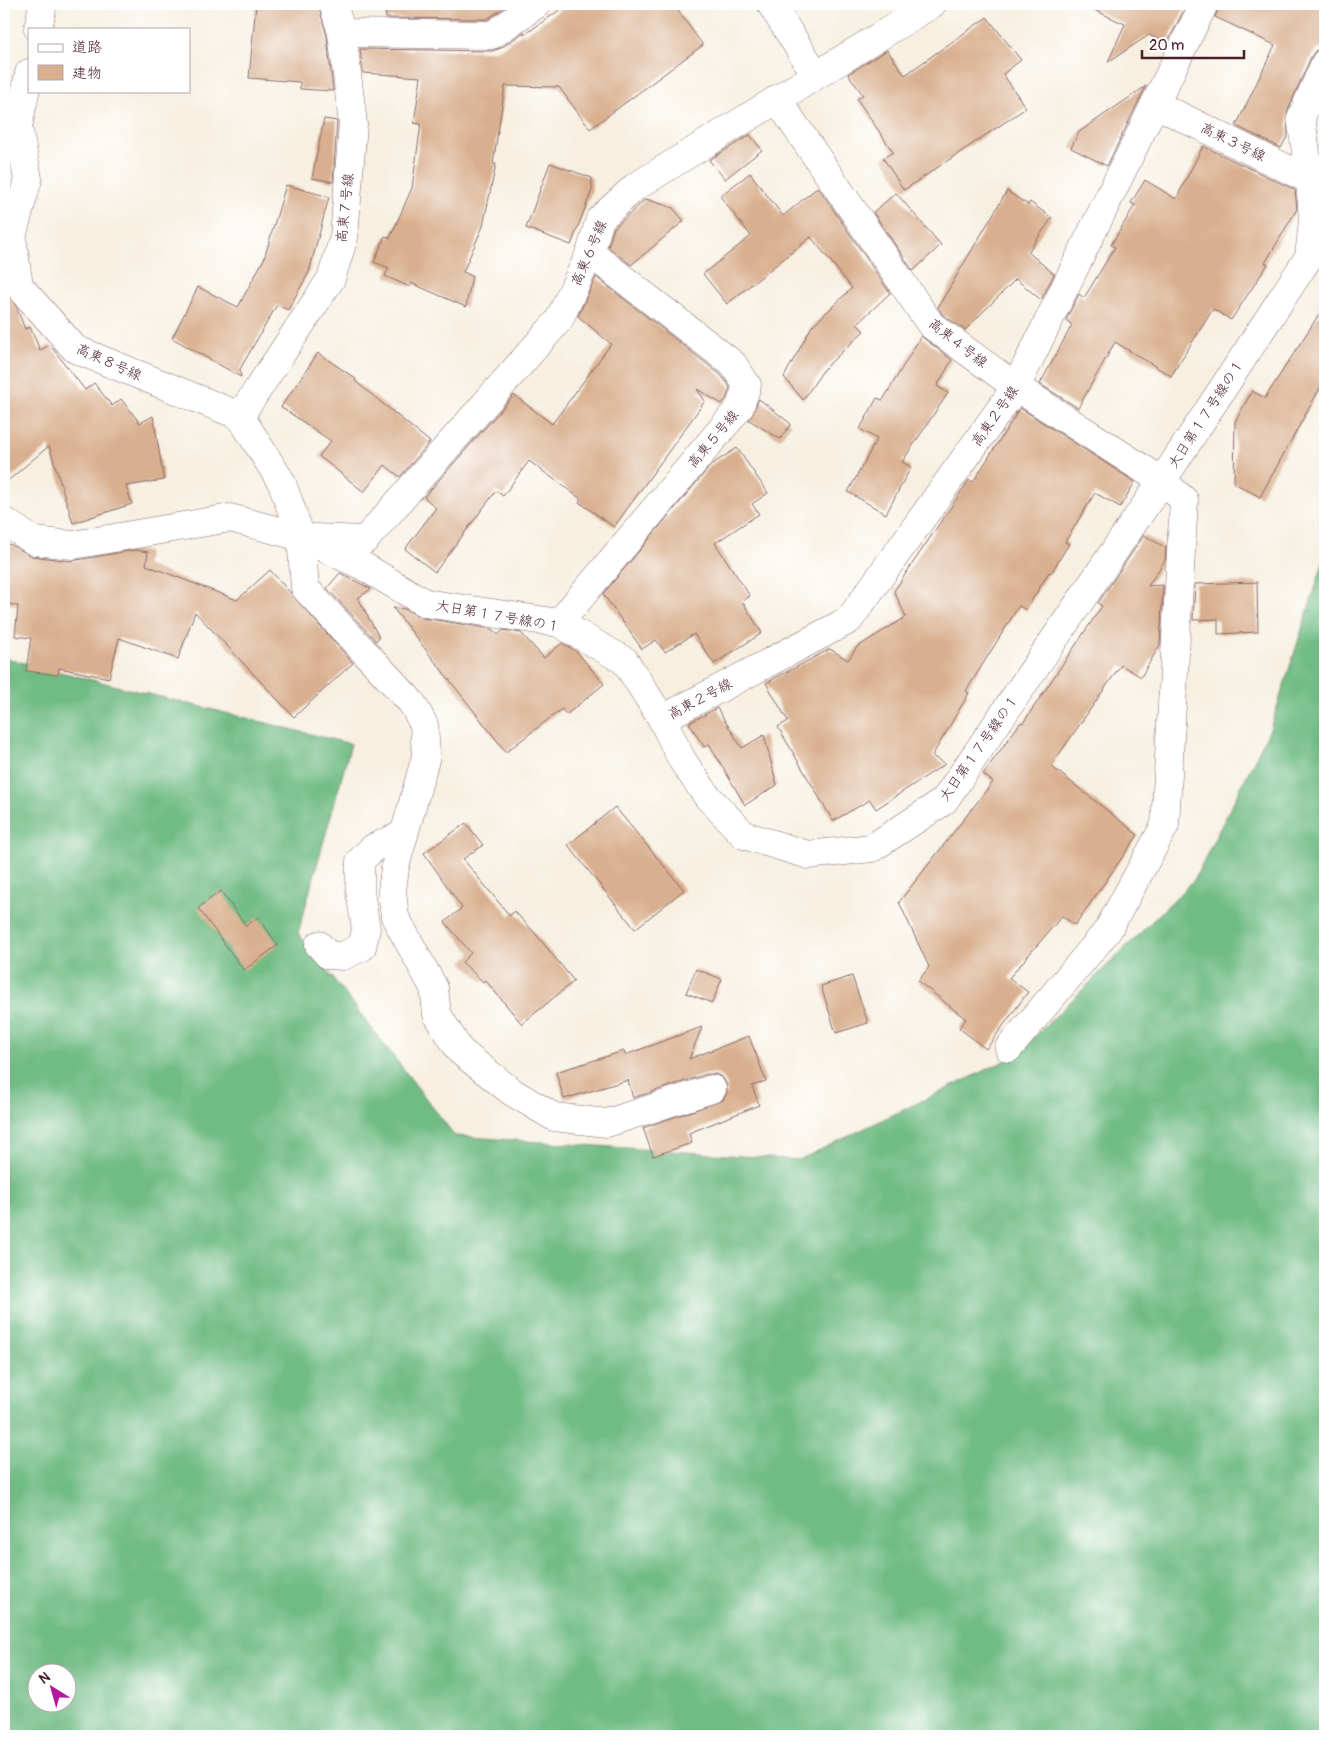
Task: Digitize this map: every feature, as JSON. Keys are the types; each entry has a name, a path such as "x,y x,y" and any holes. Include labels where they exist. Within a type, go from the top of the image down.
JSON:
{"street":[{"path":"38,28 43,4"},
{"name":"高東７号線","path":"240,416 331,279 344,238 354,124 342,33 333,4"},
{"path":"342,33 492,35 537,4"},
{"path":"771,4 816,75"},
{"name":"高東６号線","path":"301,537 365,540 559,320 590,253 600,219 635,187 932,4"},
{"name":"高東２号線","path":"662,719 849,620 1016,387 1204,4"},
{"name":"大日第１７号線の１","path":"4,521 34,541 73,544 230,518 301,537 363,566 425,603 559,623 625,661 662,719 682,760 707,796 744,835 808,855 872,848 944,801 1162,481 1309,257 1313,220 1310,180 1301,118 1325,63"},
{"name":"高東８号線","path":"28,78 18,127 28,179 12,237 19,286 75,349 240,416"},
{"name":"高東４号線","path":"776,99 931,325 1016,387 1162,481 1184,500 1165,824 1108,930 1009,1048"},
{"name":"高東３号線","path":"1155,104 1310,180"},
{"name":"高東５号線","path":"559,623 740,407 747,385 733,364 590,253"},
{"path":"240,416 282,484 301,537 305,588 412,703 424,725 426,756 394,867 392,891 395,917 434,988 437,1014 460,1051 512,1092 554,1117 607,1123 712,1089"},
{"path":"319,945 328,956 343,956 362,947 366,929 360,891 360,861 373,848 404,834"}],"green space":[{"path":"1325,557 1325,1736 4,1736 4,658 351,744 298,933 455,1136 799,1160 1015,1056 1194,880 1270,729"}],"building":[{"path":"256,4 318,4 327,36 333,91 300,89 300,82 249,78"},
{"path":"385,4 510,4 487,19 386,18"},
{"path":"568,4 673,4 703,45 590,129 559,87 505,86 493,164 496,164 483,226 463,272 472,276 466,307 411,283 410,287 385,276 389,268 374,262 385,236 390,238 412,188 421,124 414,123 421,77 363,73 360,49 492,51 501,48 524,32 524,35"},
{"path":"1081,4 1187,4 1167,43 1149,35 1108,62 1125,24"},
{"path":"1220,4 1325,4 1325,46 1315,51 1311,57 1287,112 1288,135 1281,148 1236,126 1275,45 1215,17"},
{"path":"987,17 1021,60 1003,74 1026,108 904,190 883,158 893,152 857,99 863,95 848,74 887,50 905,75"},
{"path":"1146,86 1107,166 1071,148 1079,132"},
{"path":"324,119 337,121 333,182 312,178"},
{"path":"750,135 762,150 725,179 709,160"},
{"path":"1203,146 1295,190 1297,209 1265,263 1268,264 1231,320 1213,309 1171,376 1115,342 1078,408 1040,384 1072,325 1066,320 1079,294 1084,298 1115,247 1111,245 1135,205 1131,203 1145,180 1176,199"},
{"path":"550,163 592,178 592,190 571,245 526,228"},
{"path":"750,173 783,216 818,187 890,293 857,324 864,331 824,369 803,400 784,377 812,326 852,288 811,237 727,304 703,274 751,236 720,196"},
{"path":"286,185 329,197 309,272 288,310 277,305 240,369 241,377 172,338 198,287 238,307 264,259"},
{"path":"1007,191 1028,205 1030,202 1052,218 1028,252 1054,274 1041,300 1016,279 965,330 942,314 938,307"},
{"path":"896,193 941,245 913,271 873,212"},
{"path":"646,199 673,208 684,221 631,265 608,247 614,228"},
{"path":"596,277 721,375 730,387 726,399 722,404 697,389 705,401 614,527 579,502 581,499 529,461 503,496 496,491 435,572 405,549 436,508 424,497 514,395 552,424 611,344 578,316"},
{"path":"4,289 16,306 25,329 30,327 40,350 50,345 85,390 94,383 112,406 121,399 140,423 153,416 164,480 126,486 132,504 73,523 49,446 4,484"},
{"path":"1325,305 1325,379 1260,497 1234,483 1235,422 1252,391 1265,398"},
{"path":"921,336 952,360 937,386 948,393 902,462 911,467 886,514 848,492 877,439 860,429 877,398 883,400"},
{"path":"318,353 356,379 355,381 430,442 400,477 385,465 364,492 319,456 331,441 281,407"},
{"path":"759,399 791,424 780,439 749,420"},
{"path":"1020,408 1135,482 1120,507 1095,493 1065,542 1069,544 1051,573 1049,572 1026,610 1019,606 966,691 969,693 932,756 945,764 876,809 870,800 833,821 778,727 788,721 766,683 830,649 848,660 857,647 906,617 894,591 969,480 973,482"},
{"path":"737,448 768,493 752,504 759,514 715,543 750,596 742,601 762,633 714,664 694,634 665,652 656,640 642,649 603,594 711,465"},
{"path":"1144,535 1166,548 1165,560 1148,586 1163,585 1160,645 1141,677 1121,665 1051,766 1138,835 1075,925 1062,916 1009,978 1028,992 986,1049 959,1028 966,1019 918,981 929,967 899,902 993,782 983,774 1021,722 1023,723 1102,606 1098,603"},
{"path":"4,543 32,556 71,561 135,550 148,552 146,565 237,600 270,570 353,663 294,717 195,612 178,659 119,638 109,678 59,668 58,675 26,671 31,638 15,636 18,606 4,603"},
{"path":"340,573 371,589 358,598 379,637 376,641 327,588"},
{"path":"1257,582 1258,632 1218,634 1218,619 1193,620 1195,584"},
{"path":"393,608 405,609 423,618 492,629 498,635 503,630 521,633 544,658 562,643 577,652 604,684 566,715 562,709 506,752"},
{"path":"717,708 742,748 764,735 777,785 745,805 709,744 704,747 689,723"},
{"path":"615,807 684,890 635,929 568,845"},
{"path":"466,823 483,845 463,859 510,916 514,911 534,932 574,981 522,1024 485,980 483,982 462,962 471,953 445,922 462,908 424,853"},
{"path":"221,891 246,926 258,917 278,945 244,970 198,908"},
{"path":"696,969 722,979 712,1003 686,993"},
{"path":"852,976 868,1023 836,1033 821,986"},
{"path":"702,1027 689,1059 749,1036 766,1081 752,1086 759,1105 689,1133 692,1143 653,1156 643,1128 723,1100 727,1093 727,1085 723,1078 716,1074 707,1074 633,1098 628,1080 564,1099 556,1072 624,1051 625,1055"}]}
